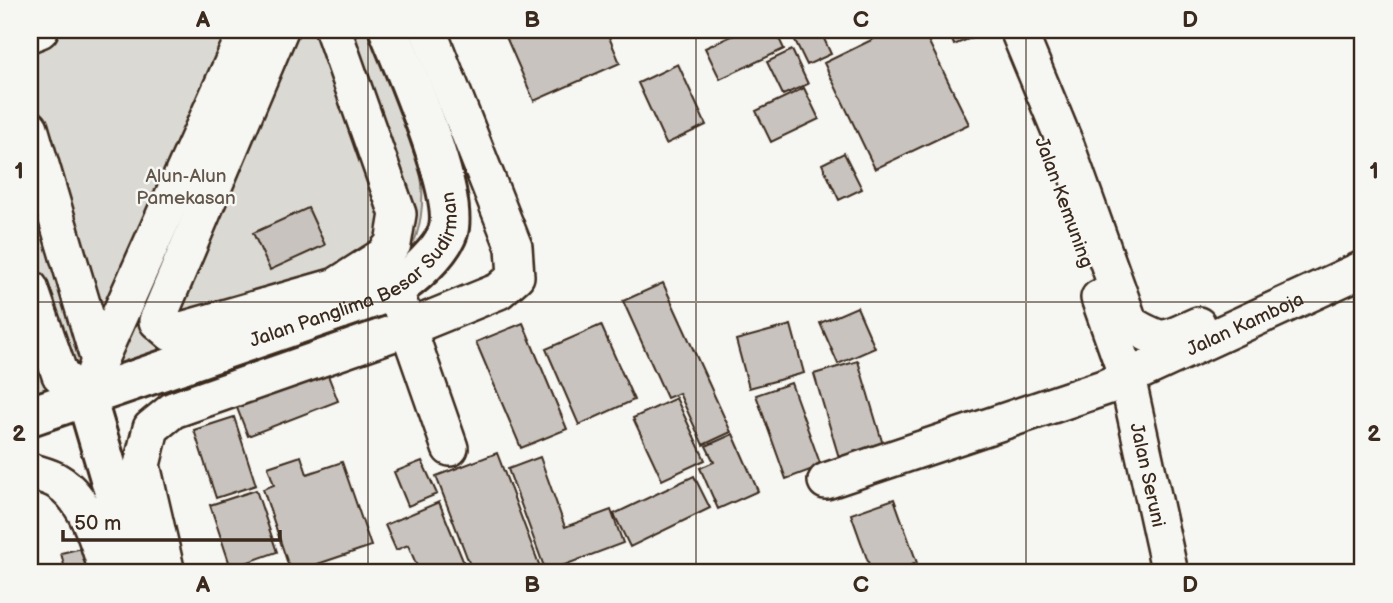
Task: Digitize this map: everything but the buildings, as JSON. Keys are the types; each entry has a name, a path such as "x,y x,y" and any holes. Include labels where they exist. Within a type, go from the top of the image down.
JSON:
{"highway":[{"name":"Jalan Panglima Besar Sudirman","path":"30,416 394,289 438,252 449,231 450,202 435,151 388,30"},
{"path":"86,397 138,573"}],"street":[{"path":"30,34 40,30"},
{"path":"30,288 60,375 86,397 99,360 247,30"},
{"path":"280,30 157,321 171,333 336,286 383,256 393,244 398,214 333,30"},
{"path":"167,573 142,465 151,428 173,410 408,328 499,291 516,276 514,247 428,30"},
{"name":"Jalan Kemuning","path":"998,30 1036,123 1116,382"},
{"path":"1018,30 1067,148 1130,324 1165,340 1363,249"},
{"path":"30,128 99,360"},
{"name":"Jalan Kamboja","path":"826,481 1116,382 1363,270"},
{"path":"394,289 450,448"},
{"path":"1116,382 1150,573"},
{"name":"Jalan Seruni","path":"1116,382 1170,573"},
{"path":"30,471 57,481 78,499 107,573"}],"green space":[{"name":"Alun-Alun Pamekasan","path":"30,30 375,30 404,105 419,158 421,211 415,240 395,260 30,405"}]}
